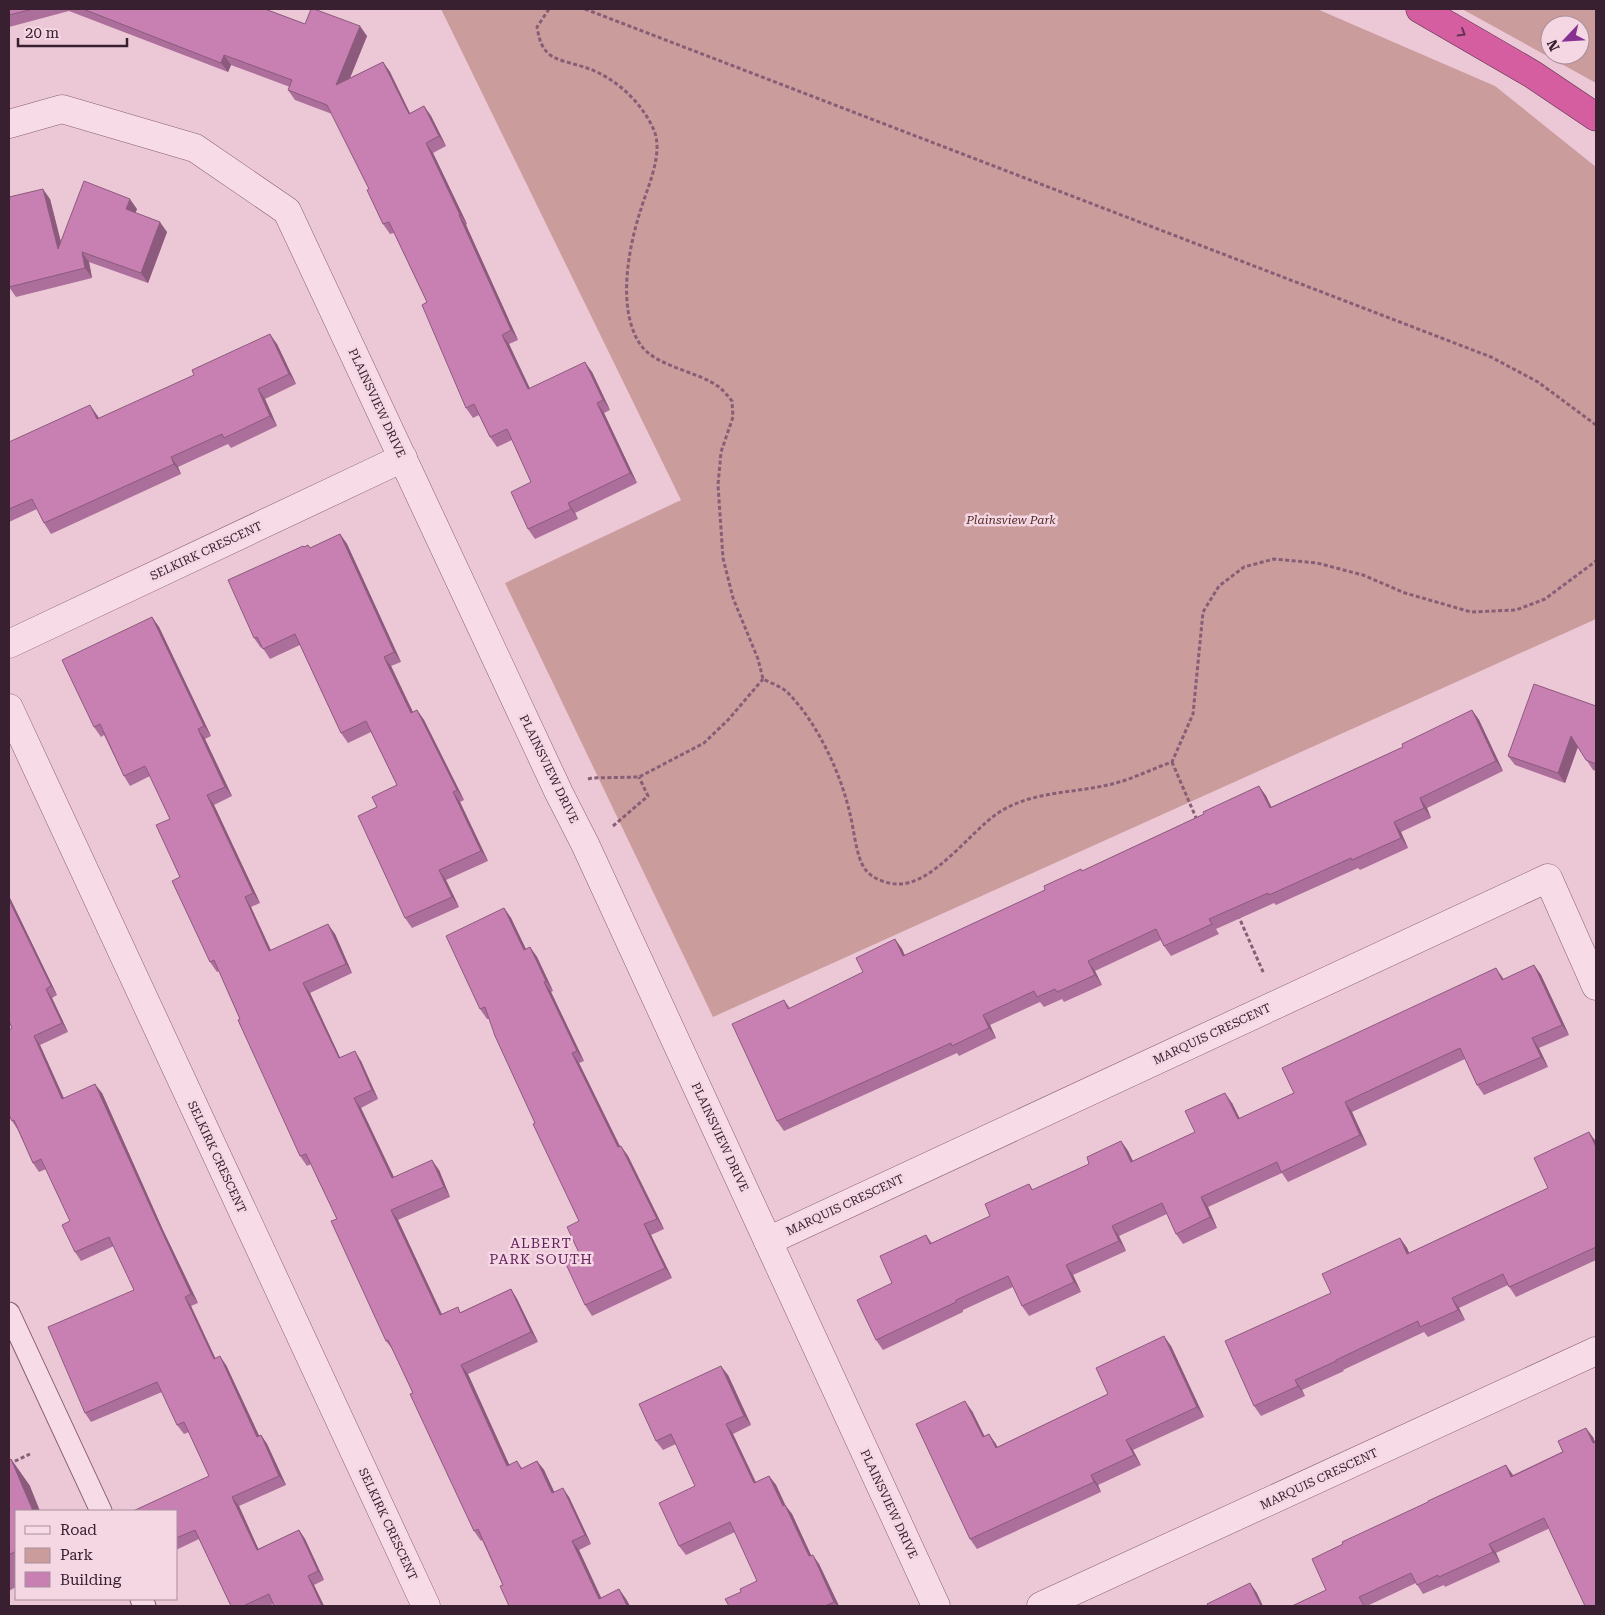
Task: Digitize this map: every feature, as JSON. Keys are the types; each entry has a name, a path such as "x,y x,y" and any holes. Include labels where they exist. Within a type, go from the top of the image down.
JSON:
{"highway":[{"path":"1420,9 1532,74 1596,117"}],"street":[{"name":"PLAINSVIEW DRIVE","path":"9,124 62,109 195,148 287,211 559,793 585,844 936,1606"},
{"name":"SELKIRK CRESCENT","path":"9,644 403,458"},
{"name":"SELKIRK CRESCENT","path":"9,708 426,1606"},
{"name":"MARQUIS CRESCENT","path":"768,1241 1548,878 1596,986"},
{"name":"MARQUIS CRESCENT","path":"1041,1606 1596,1351"}],"lane":[{"path":"9,1313 100,1510"}],"path":[{"path":"548,9 537,27 541,44 550,55 594,70 618,85 640,106 654,130 657,153 652,176 639,214 631,251 626,304 632,330 641,346 658,359 718,386 732,400 733,417 721,452 718,485 723,558 733,598 758,659 763,679 788,692 811,723 833,761 850,813 857,848 865,869 880,881 900,884 923,878 999,812 1023,800 1118,783 1172,762 1193,714 1203,612 1219,586 1244,567 1274,559 1317,563 1363,575 1405,593 1471,612 1516,610 1545,599 1596,561"},
{"path":"585,9 1491,357 1538,382 1596,425"},
{"path":"559,793 592,778 639,777 704,742 728,720 763,679"},
{"path":"1172,762 1199,824"},
{"path":"585,844 616,824 648,796 639,777"},
{"path":"1238,914 1277,1004"},
{"path":"9,1464 30,1454"}],"green space":[{"name":"Plainsview Park","path":"441,9 1317,9 1495,86 1596,167 1596,619 713,1017 505,583 681,500"},
{"path":"1462,9 1596,9 1596,83 1563,65 1590,65 1590,15 1540,15 1540,52"}],"building":[{"path":"9,9 33,9 9,15"},
{"path":"83,9 265,9 305,24 311,9 314,9 360,26 336,85 383,62 409,114 424,106 439,136 426,143 511,330 502,335 528,389 585,362 603,400 597,403 630,473 568,503 571,509 528,529 511,492 531,482 507,429 490,437 474,404 466,408 422,305 427,302 389,222 383,224 367,190 369,189 327,105 288,90 292,80 224,55 221,63"},
{"path":"84,181 130,199 126,209 160,222 141,273 82,252 85,268 9,287 9,197 43,189 58,249"},
{"path":"270,334 289,374 258,389 270,416 224,438 222,434 171,457 174,464 44,523 32,499 9,509 9,442 90,405 97,419 194,375 192,370"},
{"path":"340,534 394,652 384,657 411,713 417,710 457,790 453,792 481,851 439,870 452,897 405,918 358,816 377,807 372,797 397,785 366,721 341,733 295,634 263,649 257,637 254,638 228,580 303,546 308,545 310,548"},
{"path":"152,617 204,726 198,729 225,787 207,795 253,893 245,897 269,951 328,924 346,964 303,983 339,1058 355,1051 372,1090 354,1098 392,1178 432,1160 444,1187 391,1210 440,1315 458,1307 460,1313 511,1289 531,1332 461,1365 507,1466 517,1461 521,1469 537,1461 552,1493 563,1488 585,1535 572,1541 599,1599 619,1589 627,1606 509,1606 500,1586 503,1585 478,1529 474,1531 410,1394 413,1393 388,1340 386,1341 331,1221 337,1219 306,1154 300,1156 238,1020 240,1019 214,960 210,962 172,881 180,877 156,825 170,819 145,766 124,776 100,724 94,727 62,660"},
{"path":"1534,684 1596,706 1596,764 1586,760 1571,736 1558,773 1508,756"},
{"path":"1472,710 1496,761 1420,798 1424,808 1394,822 1401,838 1209,919 1212,924 1164,946 1156,929 1088,961 1095,975 1057,992 1055,989 1037,997 1034,991 983,1015 989,1028 952,1046 951,1043 777,1121 732,1024 784,1000 788,1009 863,972 856,958 895,939 903,956 1045,890 1044,886 1081,869 1082,871 1259,786 1270,808 1403,747 1402,744"},
{"path":"9,900 51,986 46,989 62,1023 34,1036 62,1099 95,1084 191,1294 185,1297 214,1359 220,1356 257,1437 261,1435 279,1476 232,1497 257,1550 299,1530 318,1571 308,1576 322,1606 274,1606 269,1594 243,1606 231,1606 195,1530 178,1537 178,1510 135,1510 209,1476 184,1422 177,1425 157,1382 85,1413 48,1327 134,1290 109,1237 75,1252 62,1225 70,1221 41,1159 33,1163 14,1120 12,1121 9,1115 9,1030 12,1028 9,1021"},
{"path":"504,908 524,950 530,947 546,981 544,982 577,1051 572,1053 618,1147 621,1146 657,1219 644,1224 665,1268 585,1305 565,1262 580,1255 567,1227 579,1221 533,1124 535,1123 495,1036 485,1007 480,1009 446,936"},
{"path":"1534,965 1562,1025 1532,1038 1541,1057 1477,1085 1460,1048 1345,1102 1360,1135 1281,1172 1277,1162 1201,1197 1210,1217 1176,1234 1162,1203 1112,1226 1119,1241 1066,1265 1074,1282 1022,1306 1008,1276 876,1340 857,1300 892,1283 880,1256 926,1235 930,1244 990,1216 985,1204 1029,1184 1032,1190 1089,1164 1087,1157 1121,1141 1131,1162 1195,1132 1185,1111 1225,1093 1238,1119 1294,1093 1282,1068 1496,968 1502,980"},
{"path":"1589,1132 1596,1147 1596,1247 1509,1287 1503,1274 1452,1298 1458,1310 1420,1327 1418,1321 1295,1380 1298,1386 1254,1406 1225,1341 1331,1293 1322,1274 1400,1238 1407,1254 1548,1188 1534,1158"},
{"path":"1164,1336 1197,1407 1126,1440 1134,1455 1091,1475 1094,1482 970,1539 916,1424 965,1401 983,1437 989,1434 996,1448 1108,1394 1096,1368"},
{"path":"721,1366 744,1416 726,1424 754,1483 769,1476 809,1556 813,1555 834,1602 825,1606 729,1606 725,1599 741,1592 740,1589 757,1581 730,1522 679,1546 659,1503 695,1486 671,1434 656,1441 639,1404"},
{"path":"1586,1428 1593,1443 1596,1442 1596,1606 1585,1606 1544,1518 1489,1544 1493,1552 1439,1577 1438,1575 1417,1585 1411,1573 1359,1597 1364,1606 1292,1606 1326,1590 1312,1559 1343,1544 1342,1542 1506,1465 1511,1477 1563,1452 1558,1441"},
{"path":"11,1459 33,1510 15,1510 15,1552 9,1555 9,1460"},
{"path":"1250,1583 1261,1606 1208,1606 1207,1604"}],"district":[{"name":"ALBERT PARK SOUTH","path":"541,1252"}]}
